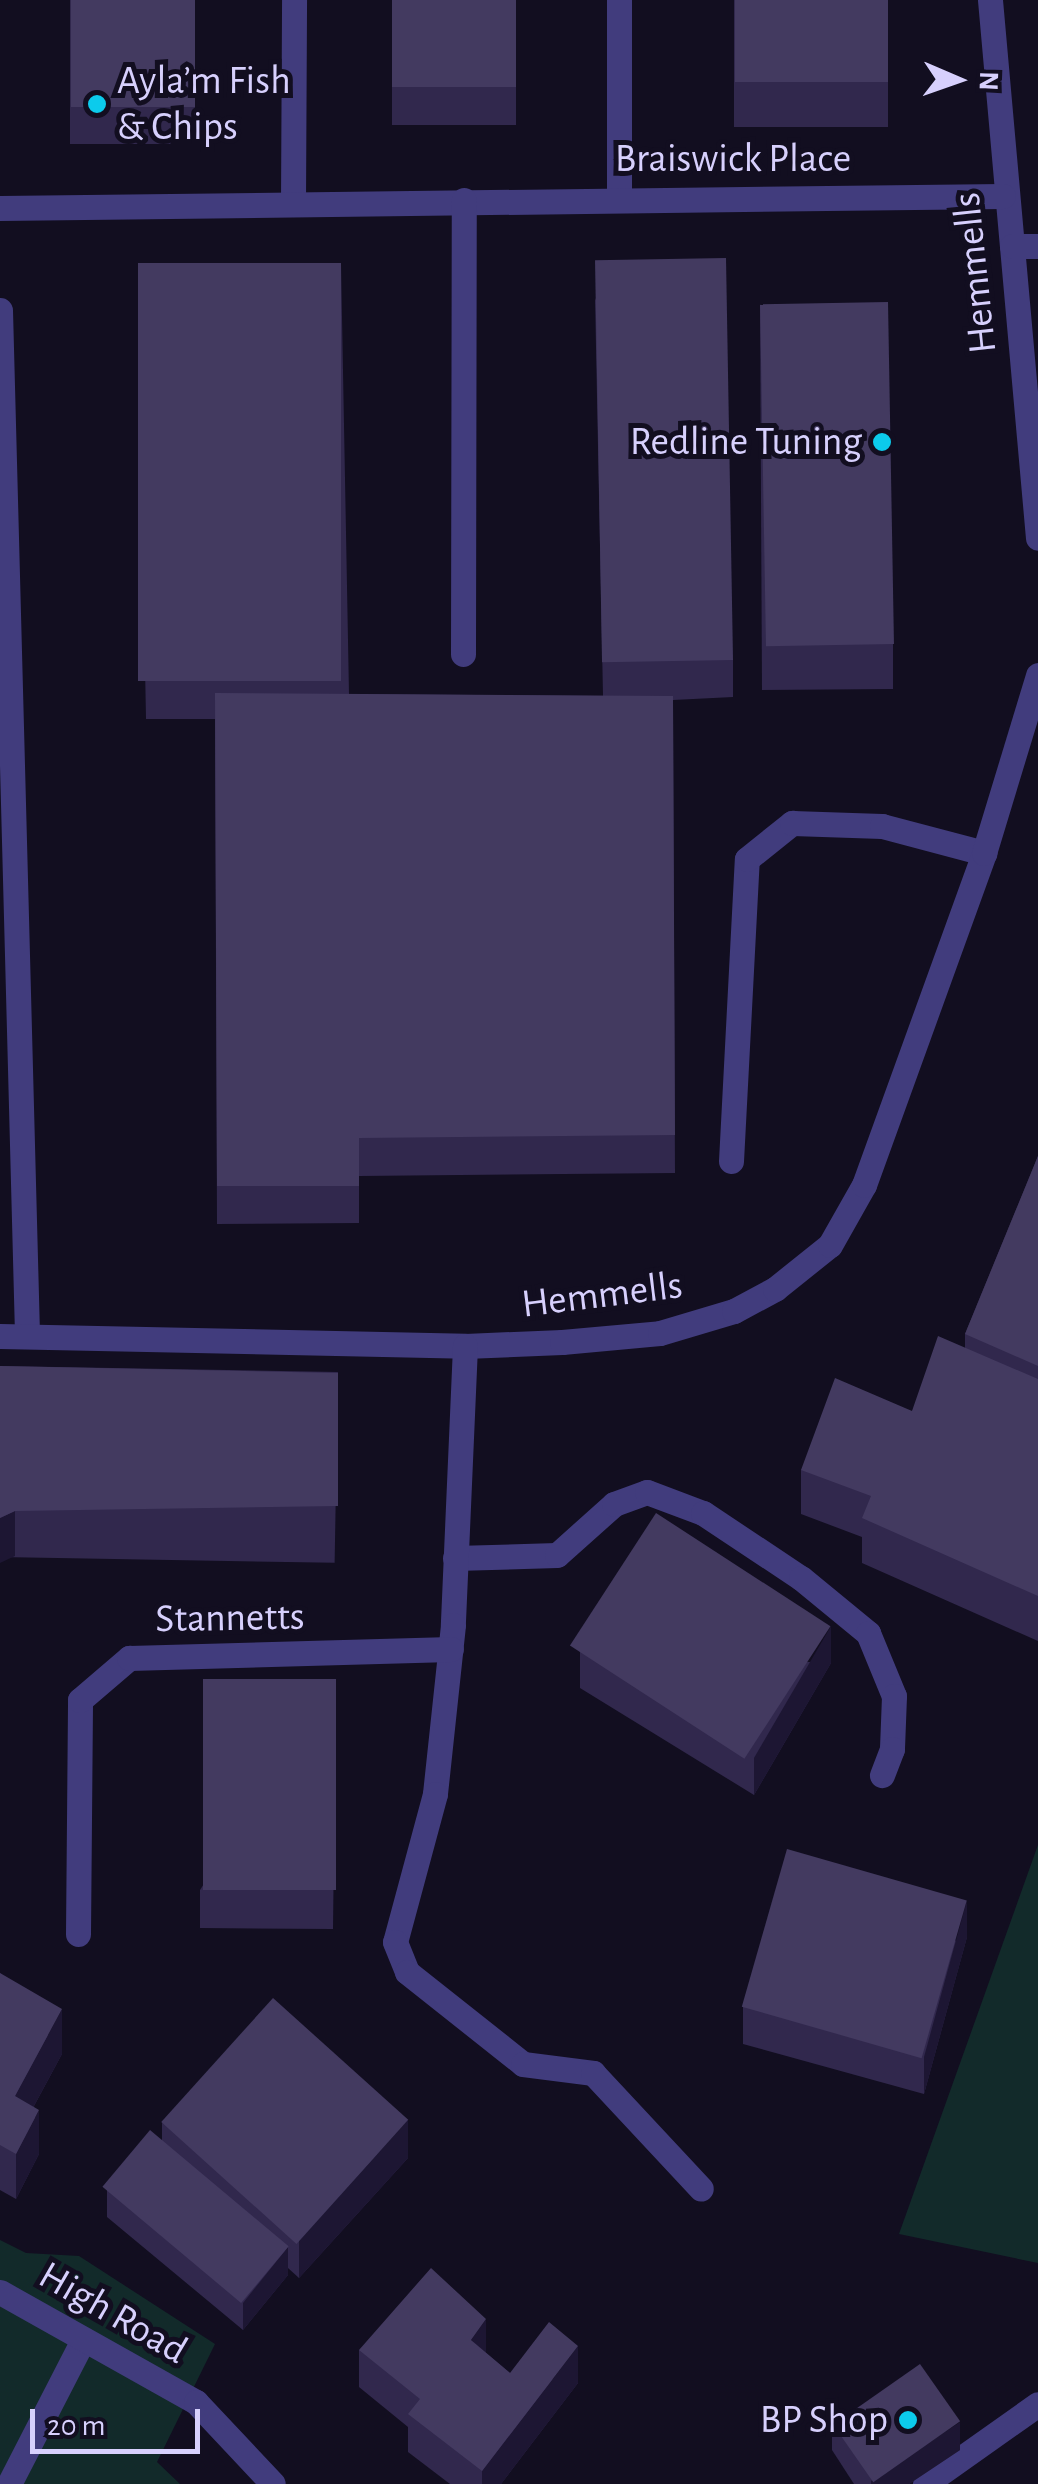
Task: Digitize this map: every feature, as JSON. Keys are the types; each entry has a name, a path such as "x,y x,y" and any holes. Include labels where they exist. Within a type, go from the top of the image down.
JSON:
{"street":[{"path":"293,202 294,0"},
{"path":"619,0 619,196"},
{"name":"Hemmells","path":"990,0 1003,196 1025,246 1038,538"},
{"name":"Braiswick Place","path":"0,208 619,196 1003,196"},
{"path":"463,654 464,200"},
{"path":"0,310 27,1336"},
{"name":"Hemmells","path":"0,1336 464,1346 660,1333 734,1312 830,1245 864,1185 984,854 1038,675"},
{"path":"731,1160 746,859 792,823 882,826 984,854"},
{"path":"464,1346 451,1650 435,1794 396,1942 407,1972 523,2064 593,2073 701,2190"},
{"path":"455,1558 557,1555 614,1504 646,1492 703,1513 801,1578 868,1633 894,1696 892,1749 882,1774"},
{"name":"Stannetts","path":"78,1934 80,1700 129,1658 451,1650"},
{"name":"High Road","path":"0,2292 82,2342 196,2402 273,2484"},
{"path":"9,2484 82,2342"},
{"path":"925,2484 1038,2404"}],"green space":[{"path":"1038,1845 1038,2263 899,2234"},
{"path":"0,2240 26,2253 79,2256 215,2344 157,2462 180,2484 0,2484"}],"building":[{"path":"71,0 195,0 195,107 71,107"},
{"path":"392,0 516,0 516,87 392,87"},
{"path":"735,0 888,0 888,82 735,82"},
{"path":"726,258 733,660 602,662 595,260"},
{"path":"138,263 341,263 341,681 138,681"},
{"path":"888,302 894,644 766,646 760,304"},
{"path":"215,693 673,696 675,1135 359,1138 359,1186 217,1186"},
{"path":"1038,1156 1038,1366 965,1334"},
{"path":"938,1336 1038,1379 1038,1596 862,1518 871,1496 801,1470 835,1378 912,1411"},
{"path":"0,1366 338,1373 338,1506 15,1511 0,1518"},
{"path":"656,1513 830,1626 744,1759 570,1646"},
{"path":"203,1679 336,1679 336,1890 203,1890"},
{"path":"787,1849 967,1901 922,2058 742,2007"},
{"path":"0,1973 62,2009 15,2096 39,2110 16,2154 0,2145"},
{"path":"273,1998 408,2120 297,2244 161,2122"},
{"path":"150,2130 289,2246 241,2303 102,2187"},
{"path":"431,2268 486,2319 471,2340 510,2373 549,2322 578,2346 482,2471 408,2414 420,2399 359,2350"},
{"path":"920,2364 960,2421 873,2482 833,2425"}],"place":[{"name":"Ayla’m Fish & Chips","path":"97,104"},
{"name":"Redline Tuning","path":"882,442"},
{"name":"BP Shop","path":"908,2420"}]}
